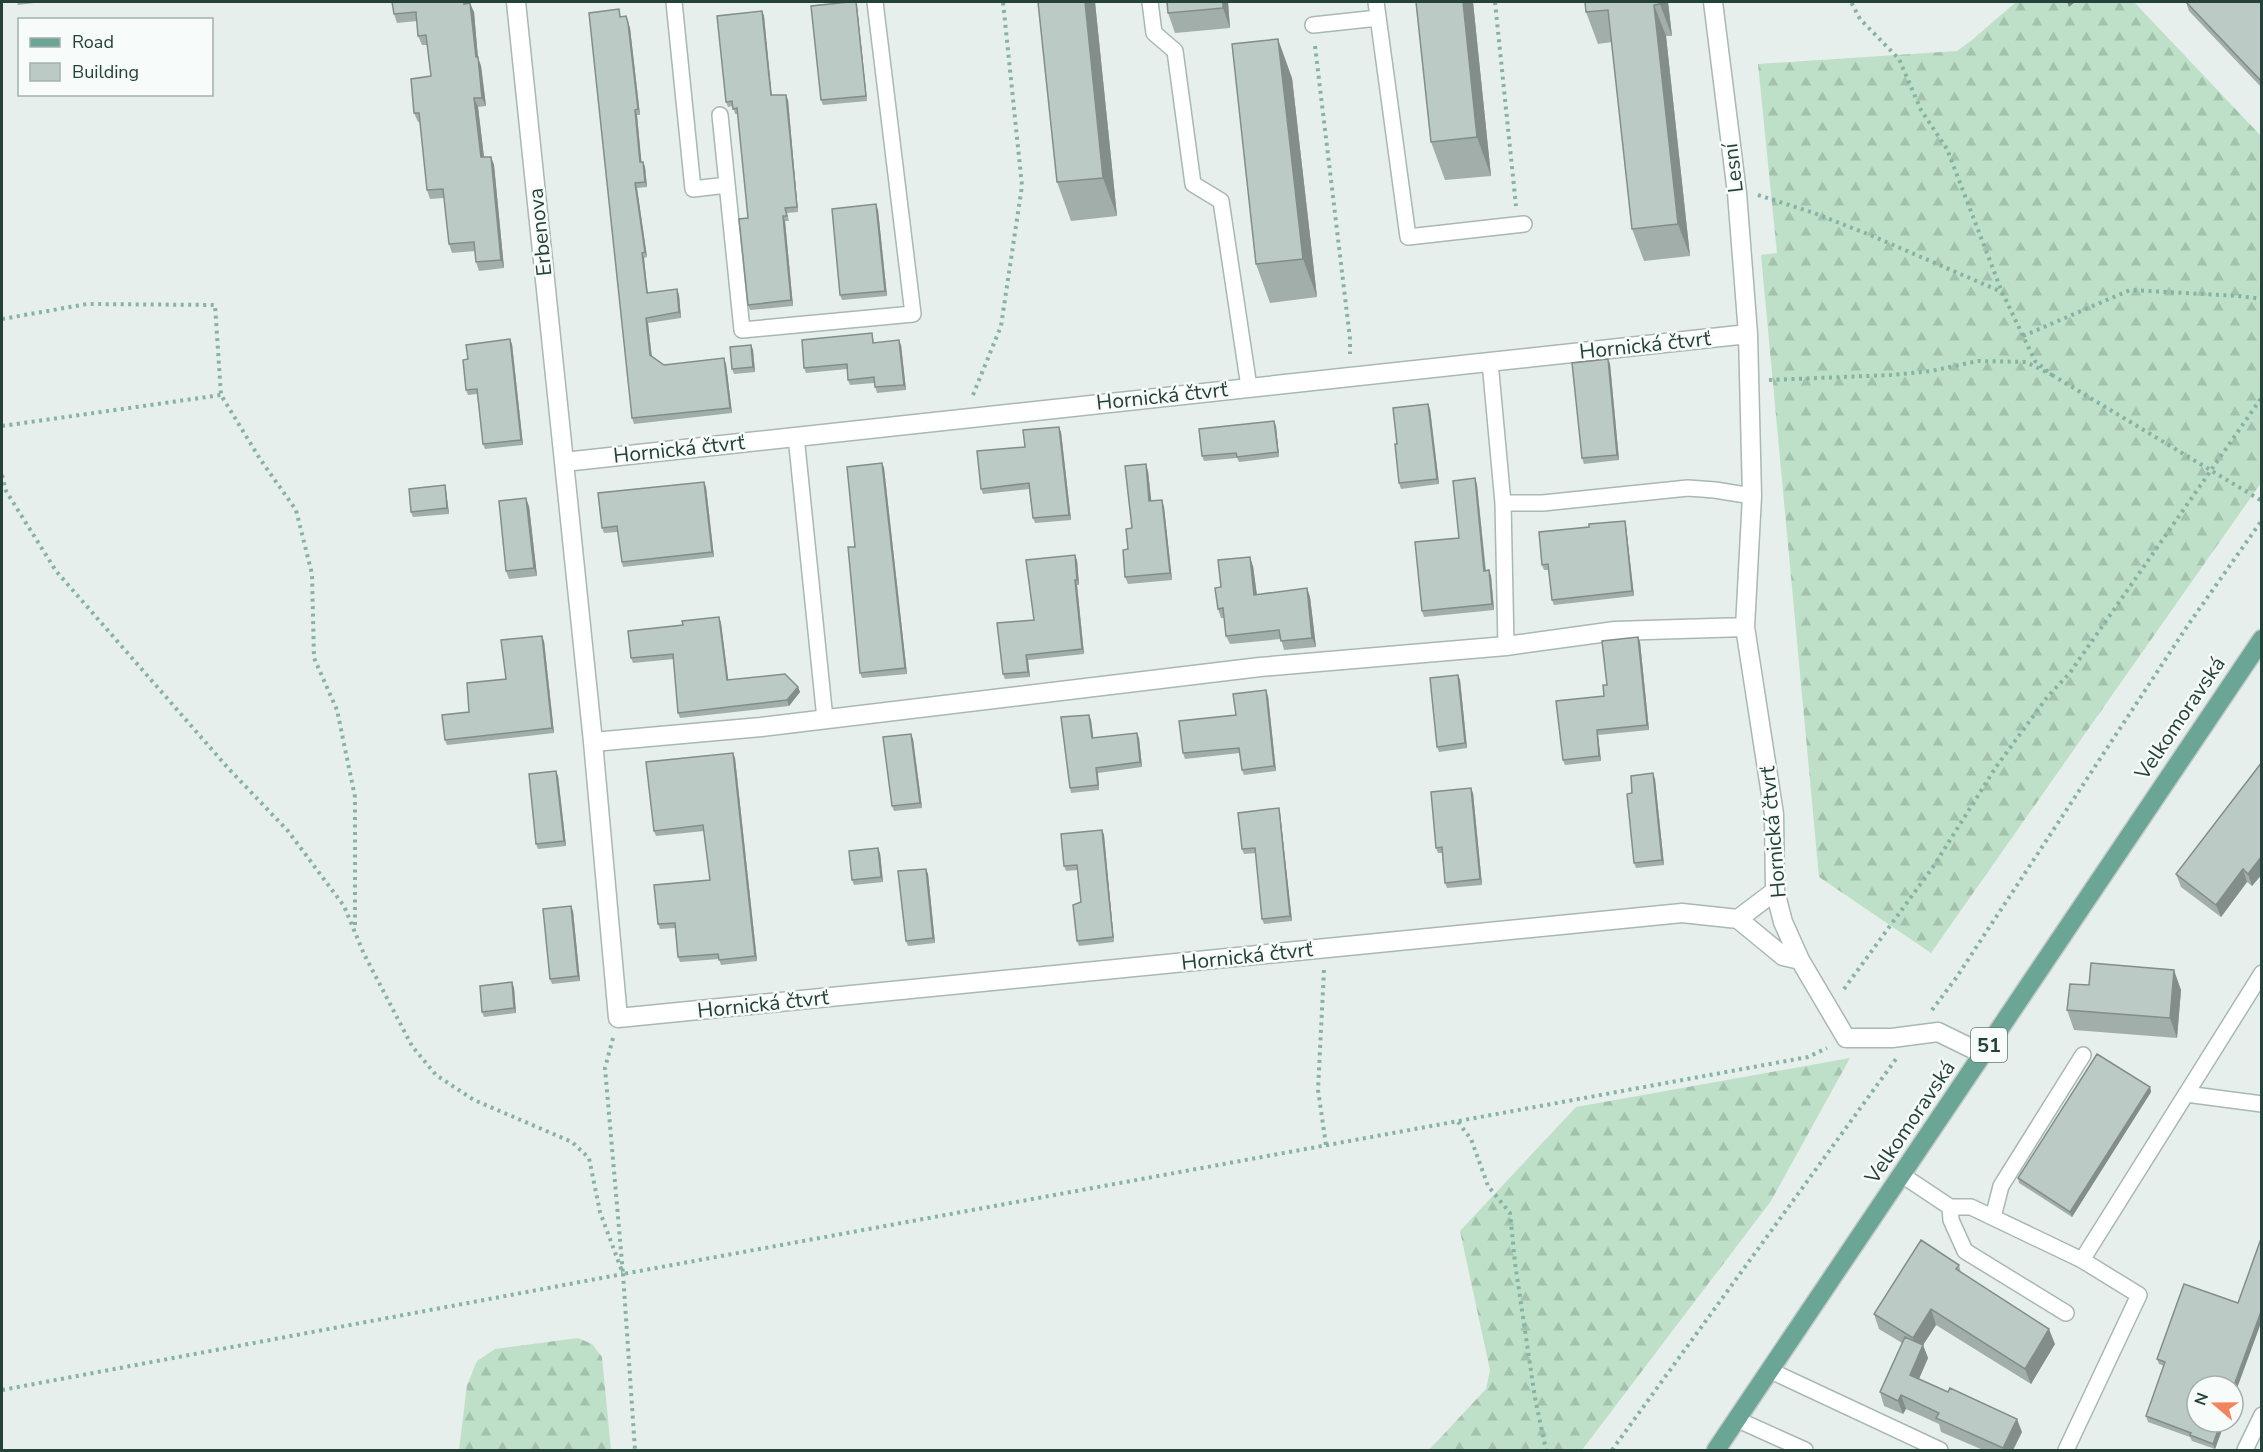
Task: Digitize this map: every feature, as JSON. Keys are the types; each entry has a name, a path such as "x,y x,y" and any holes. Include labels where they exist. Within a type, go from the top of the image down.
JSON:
{"main road":[{"name":"Velkomoravská","path":"1716,1450 2262,639"}],"street":[{"name":"Erbenova","path":"516,2 564,462"},
{"name":"Lesní","path":"1713,2 1737,193 1748,334"},
{"name":"Hornická čtvrť","path":"564,462 1748,334 1751,381 1752,496 1745,627 1774,814 1775,891 1783,922 1800,960 1846,1038"},
{"path":"564,462 618,1018"},
{"path":"593,742 825,719 1260,667 1506,646 1616,631 1745,627"},
{"path":"1775,891 1738,919 1783,956 1800,960"},
{"name":"Hornická čtvrť","path":"618,1018 1682,912 1738,919"},
{"path":"1846,1038 1914,1036 1938,1032 1983,1054"}],"lane":[{"path":"674,2 693,189 727,185"},
{"path":"720,116 742,330 913,314 875,2"},
{"path":"1150,2 1154,33 1175,51 1193,184 1221,201 1249,387"},
{"path":"1376,2 1408,237 1521,224"},
{"path":"1313,26 1378,18"},
{"path":"1490,362 1503,503 1506,646"},
{"path":"796,436 825,719"},
{"path":"1503,503 1543,503 1688,488 1752,496"},
{"path":"2082,1260 2262,973"},
{"path":"1993,1217 2001,1186 2083,1055"},
{"path":"2186,1094 2262,1104"},
{"path":"1902,1175 1950,1207 1971,1207 1993,1217 2082,1260 2139,1295 2066,1450"},
{"path":"1950,1207 1951,1220 1965,1251 2066,1313"},
{"path":"1769,1370 1940,1450"},
{"path":"2245,1450 2262,1415"},
{"path":"1736,1419 1805,1450"}],"path":[{"path":"964,418 1001,326 1022,186 1004,2"},
{"path":"1494,2 1521,224"},
{"path":"1851,2 1860,19 1899,59 1922,110 1947,148 2002,292 2035,361 2052,375"},
{"path":"1313,26 1350,339 1350,376"},
{"path":"1737,193 1761,195 1814,213 2002,292"},
{"path":"2023,336 2130,291 2262,299"},
{"path":"2,319 87,304 215,305 221,395 296,510 312,574 314,658 337,710 355,797 355,932"},
{"path":"1751,381 1892,375 1931,371 1978,361 2026,362 2052,375 2262,501"},
{"path":"2,426 221,395"},
{"path":"1828,1011 1933,867 1996,767 2048,696 2068,674 2262,397"},
{"path":"2,475 6,491 56,571 228,768 288,831 344,906 364,954 412,1046 436,1075 474,1100 572,1142 589,1158 600,1212 623,1274"},
{"path":"1611,1450 1956,978 2188,625 2262,520"},
{"path":"1326,948 1318,1090 1326,1145"},
{"path":"618,1018 605,1068 623,1274 635,1450"},
{"path":"2,1389 1808,1057 1846,1038"},
{"path":"1457,1121 1471,1139 1488,1186 1510,1213 1535,1398 1546,1450"}],"green space":[{"path":"2016,2 2134,2 2261,136 2261,483 1931,953 1819,877 1761,255 1777,253 1758,64 1957,51"},
{"path":"1850,1058 1771,1201 1582,1450 1429,1450 1486,1389 1490,1370 1460,1231 1576,1107"},
{"path":"578,1338 592,1344 602,1357 611,1450 459,1450 467,1385 477,1361 495,1349"}],"building":[{"path":"392,2 470,3 482,98 474,98 481,157 491,157 501,260 476,262 474,242 449,244 443,189 427,190 419,113 414,113 411,79 431,76 426,35 418,36 416,12 394,14"},
{"path":"856,2 866,96 821,100 811,6"},
{"path":"1038,2 1085,2 1103,178 1057,182"},
{"path":"1167,2 1223,2 1223,8 1168,13"},
{"path":"1416,2 1463,2 1477,137 1431,142"},
{"path":"1585,2 1660,2 1654,5 1678,224 1632,229 1608,10 1586,12"},
{"path":"2186,2 2262,2 2262,82"},
{"path":"619,9 620,17 626,16 628,23 638,109 635,110 640,162 643,162 645,182 635,183 645,252 642,253 647,293 677,289 679,312 646,318 650,355 664,365 724,358 730,408 632,418 589,13"},
{"path":"762,11 771,95 786,95 797,207 785,208 787,216 783,216 791,300 748,305 739,219 748,218 737,108 733,109 732,101 726,102 717,16"},
{"path":"1278,39 1303,259 1256,264 1232,44"},
{"path":"876,204 885,291 840,295 832,209"},
{"path":"872,333 873,343 899,340 904,385 875,387 874,377 848,380 847,364 804,368 802,340"},
{"path":"510,339 521,440 483,444 477,389 466,390 463,360 468,359 466,345"},
{"path":"751,345 753,367 732,369 730,347"},
{"path":"1608,359 1617,455 1582,458 1572,363"},
{"path":"1428,404 1437,479 1399,483 1393,408"},
{"path":"1274,421 1278,452 1237,457 1236,453 1202,456 1199,429"},
{"path":"1059,427 1069,515 1033,518 1029,483 981,489 977,451 1025,447 1023,430"},
{"path":"882,463 905,668 860,673 848,547 855,547 847,467"},
{"path":"1146,464 1149,501 1162,500 1170,573 1125,577 1123,550 1128,549 1126,529 1132,528 1125,466"},
{"path":"1475,478 1484,571 1489,570 1492,604 1422,611 1415,542 1459,538 1453,481"},
{"path":"704,482 712,552 622,562 617,526 602,528 598,493"},
{"path":"445,485 447,508 411,512 409,489"},
{"path":"526,498 534,568 506,571 499,501"},
{"path":"1625,521 1632,591 1552,600 1548,564 1542,565 1539,532"},
{"path":"1075,555 1077,580 1075,580 1082,649 1026,655 1028,672 1003,674 997,623 1034,620 1026,560"},
{"path":"1250,557 1254,595 1307,588 1312,638 1281,641 1279,630 1226,636 1223,608 1218,609 1215,588 1221,587 1218,560"},
{"path":"719,617 727,680 785,674 798,687 787,700 678,713 673,654 631,658 628,631 683,625 682,621"},
{"path":"542,636 552,728 445,740 442,715 469,712 467,683 506,679 501,640"},
{"path":"1638,637 1647,725 1597,730 1599,756 1563,760 1556,701 1604,696 1603,685 1607,685 1602,641"},
{"path":"1458,675 1465,743 1437,747 1430,678"},
{"path":"1266,690 1274,766 1242,770 1239,748 1183,753 1179,721 1236,715 1233,694"},
{"path":"1089,715 1092,738 1137,733 1140,762 1096,768 1098,785 1070,788 1061,717"},
{"path":"911,734 920,803 892,806 883,737"},
{"path":"733,753 755,956 719,960 718,954 678,957 675,923 658,924 654,885 710,880 703,825 654,831 646,762"},
{"path":"2262,762 2262,856 2248,874 2243,869 2216,905 2176,874"},
{"path":"556,771 564,841 536,844 529,774"},
{"path":"1653,773 1662,860 1634,863 1627,794 1632,793 1631,776"},
{"path":"1471,788 1480,879 1445,883 1442,847 1436,848 1431,792"},
{"path":"1279,808 1290,916 1262,919 1255,848 1242,849 1238,813"},
{"path":"1102,830 1113,937 1077,941 1073,905 1081,902 1077,865 1064,866 1061,834"},
{"path":"878,848 881,877 852,880 849,851"},
{"path":"926,869 933,938 906,941 898,871"},
{"path":"571,906 578,976 550,979 543,909"},
{"path":"2091,963 2174,970 2170,1018 2067,1010 2070,984 2089,985"},
{"path":"512,982 514,1008 482,1012 480,986"},
{"path":"2097,1054 2150,1087 2070,1212 2018,1178"},
{"path":"2262,1236 2262,1309 2238,1374 2185,1374 2185,1431 2146,1416 2165,1362 2157,1359 2184,1284 2238,1303"},
{"path":"1921,1240 1959,1265 1956,1269 2049,1329 2025,1369 1931,1309 1913,1338 1874,1314"},
{"path":"1905,1337 1923,1345 1910,1375 1948,1392 1950,1388 2017,1419 2003,1448 1936,1418 1939,1413 1901,1395 1898,1401 1880,1392"},
{"path":"2190,1434 2217,1434 2213,1444"}]}
